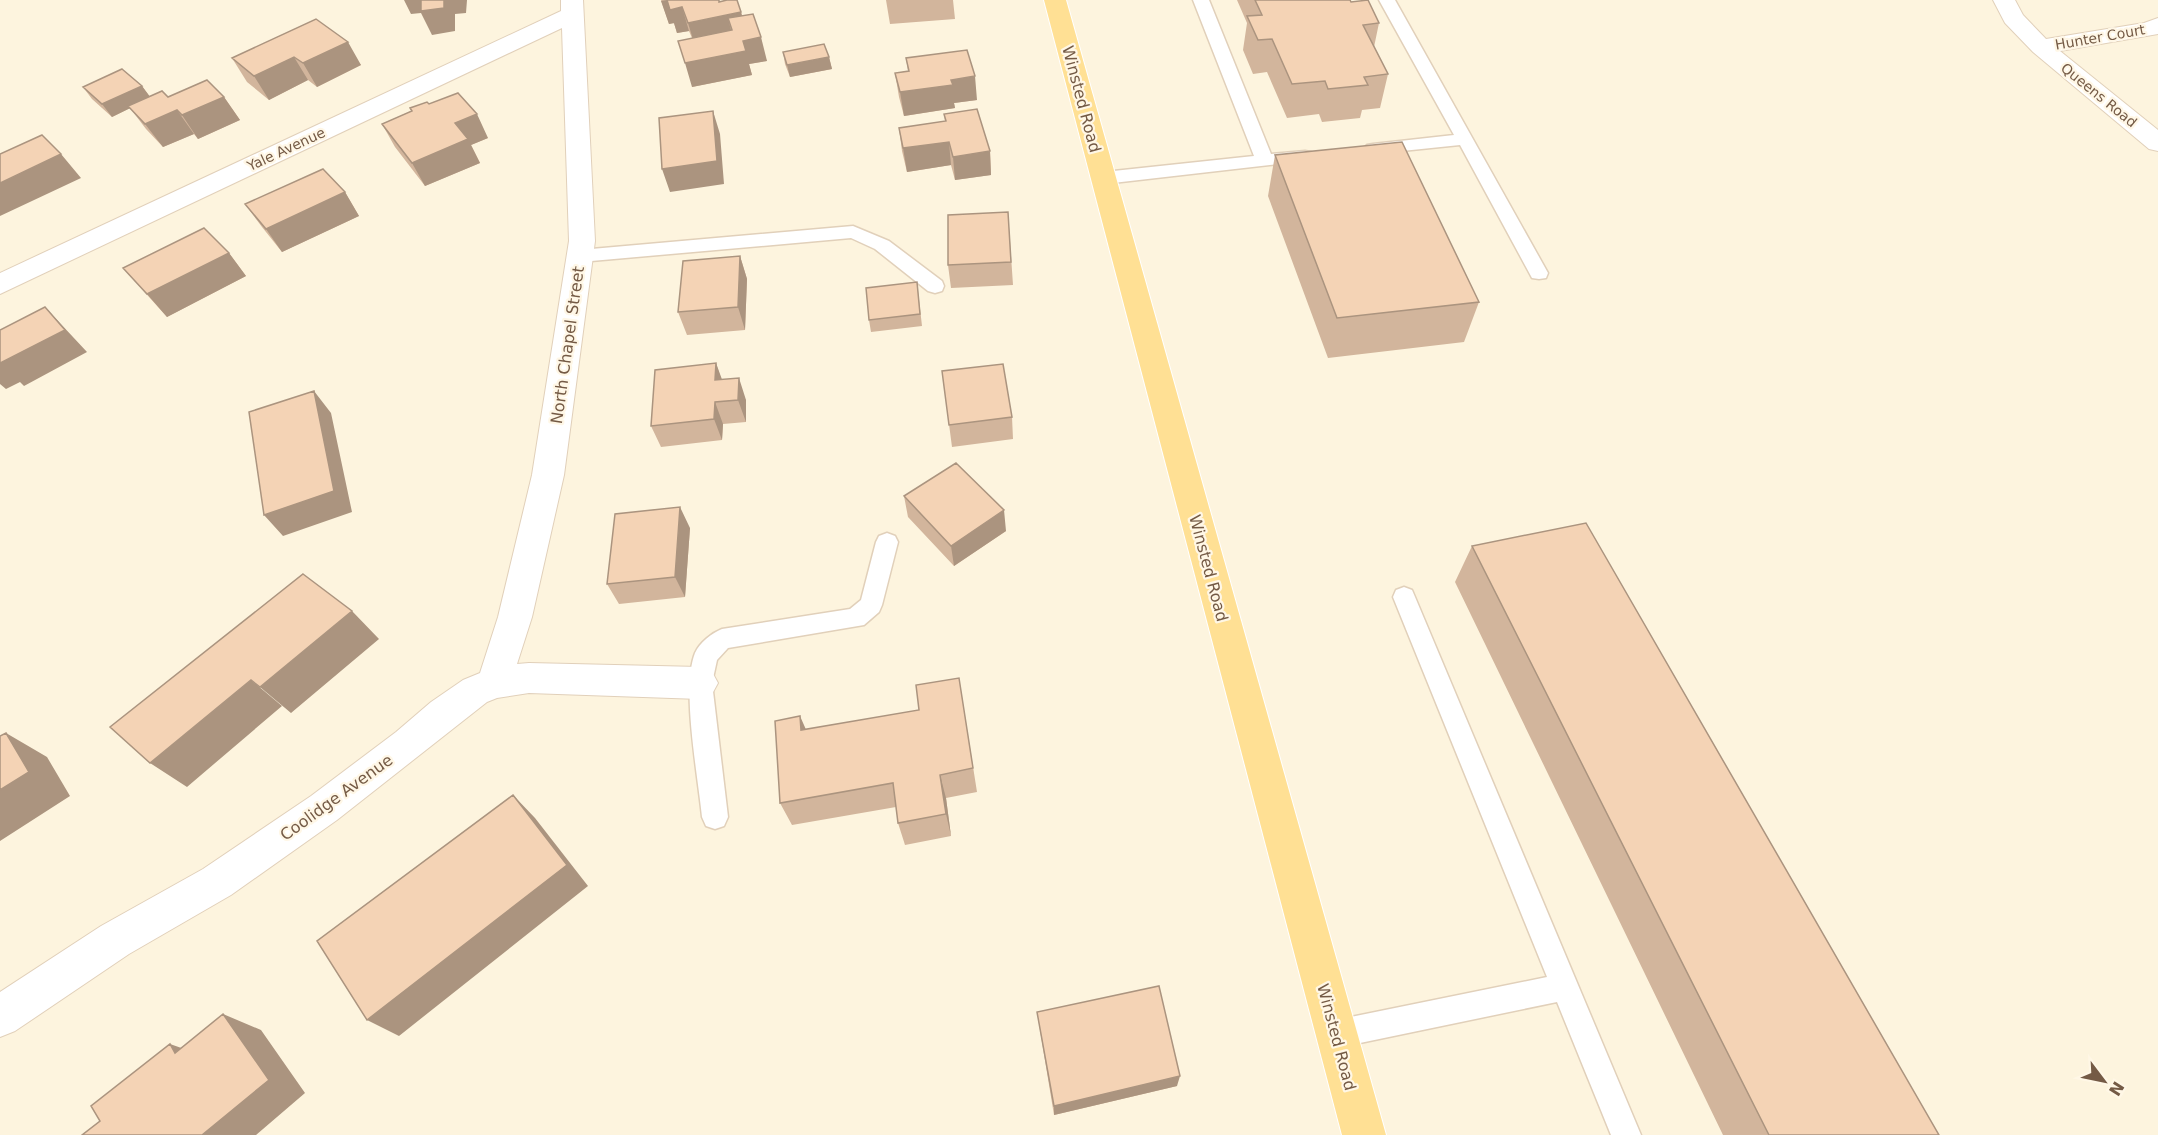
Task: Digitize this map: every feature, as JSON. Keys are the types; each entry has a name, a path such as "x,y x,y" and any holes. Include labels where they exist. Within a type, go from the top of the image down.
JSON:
{"main road":[{"name":"Winsted Road","path":"1055,0 1364,1135"}],"street":[{"name":"Queens Road","path":"2004,0 2013,18 2040,47 2158,143"},
{"name":"North Chapel Street","path":"494,682 514,617 548,475 582,241 572,7"},
{"name":"Yale Avenue","path":"0,284 572,7"},
{"name":"Hunter Court","path":"2040,47 2150,29 2158,25"},
{"name":"Coolidge Avenue","path":"0,1016 115,940 226,875 324,808 409,744 444,713 476,691 494,682 529,678 699,683"}],"lane":[{"path":"1200,0 1265,161"},
{"path":"1387,0 1539,273"},
{"path":"1359,150 1466,139"},
{"path":"1104,178 1324,154"},
{"path":"580,256 853,232 882,245 935,286"},
{"path":"715,817 699,683 706,655 722,639 856,618 871,605 887,542"},
{"path":"1404,597 1626,1135"},
{"path":"1336,1035 1565,987"}],"building":[{"path":"421,0 444,0 444,8 421,11"},
{"path":"667,0 719,0 719,2 737,0 741,12 688,23 682,7 670,10"},
{"path":"1255,0 1350,0 1351,2 1368,0 1379,23 1363,25 1388,74 1364,77 1368,85 1328,89 1325,81 1292,84 1272,39 1258,40 1247,16 1262,15"},
{"path":"753,14 761,37 743,41 746,51 685,63 678,41 732,30 728,18"},
{"path":"316,19 348,42 303,63 294,57 254,76 232,58"},
{"path":"824,44 829,57 787,65 783,52"},
{"path":"967,50 975,76 951,80 953,85 900,92 895,73 909,71 906,58"},
{"path":"122,69 142,86 102,104 83,87"},
{"path":"207,80 224,97 182,115 177,110 145,124 128,106 162,91 168,97"},
{"path":"458,93 477,114 455,123 468,139 412,163 382,124 412,111 410,108 427,102 429,104"},
{"path":"977,109 990,151 953,157 949,142 903,148 899,128 946,121 944,114"},
{"path":"713,111 717,161 662,169 659,118"},
{"path":"42,135 61,154 0,183 0,154"},
{"path":"1402,142 1479,302 1337,318 1275,155"},
{"path":"323,169 345,192 266,229 245,204"},
{"path":"1008,212 1011,262 948,265 948,215"},
{"path":"204,228 229,253 147,294 123,268"},
{"path":"740,256 738,307 678,312 683,261"},
{"path":"917,282 920,314 869,320 866,288"},
{"path":"45,307 65,330 0,363 0,330"},
{"path":"716,363 715,380 739,378 738,400 715,402 714,419 651,426 655,370"},
{"path":"1003,364 1012,417 949,425 942,371"},
{"path":"314,391 334,491 264,515 249,412"},
{"path":"956,463 1004,510 951,546 904,496"},
{"path":"680,507 675,577 607,584 615,514"},
{"path":"1586,523 1939,1135 1769,1135 1472,546"},
{"path":"303,574 352,611 260,687 251,680 150,763 110,727"},
{"path":"959,678 973,768 940,775 946,814 898,823 893,783 780,803 775,721 800,716 801,730 919,710 916,685"},
{"path":"6,733 29,772 0,790 0,736"},
{"path":"513,795 567,865 367,1020 317,941"},
{"path":"1159,986 1180,1076 1054,1106 1037,1012"},
{"path":"223,1014 269,1080 202,1135 82,1135 100,1121 91,1106 170,1044 175,1053"}]}
